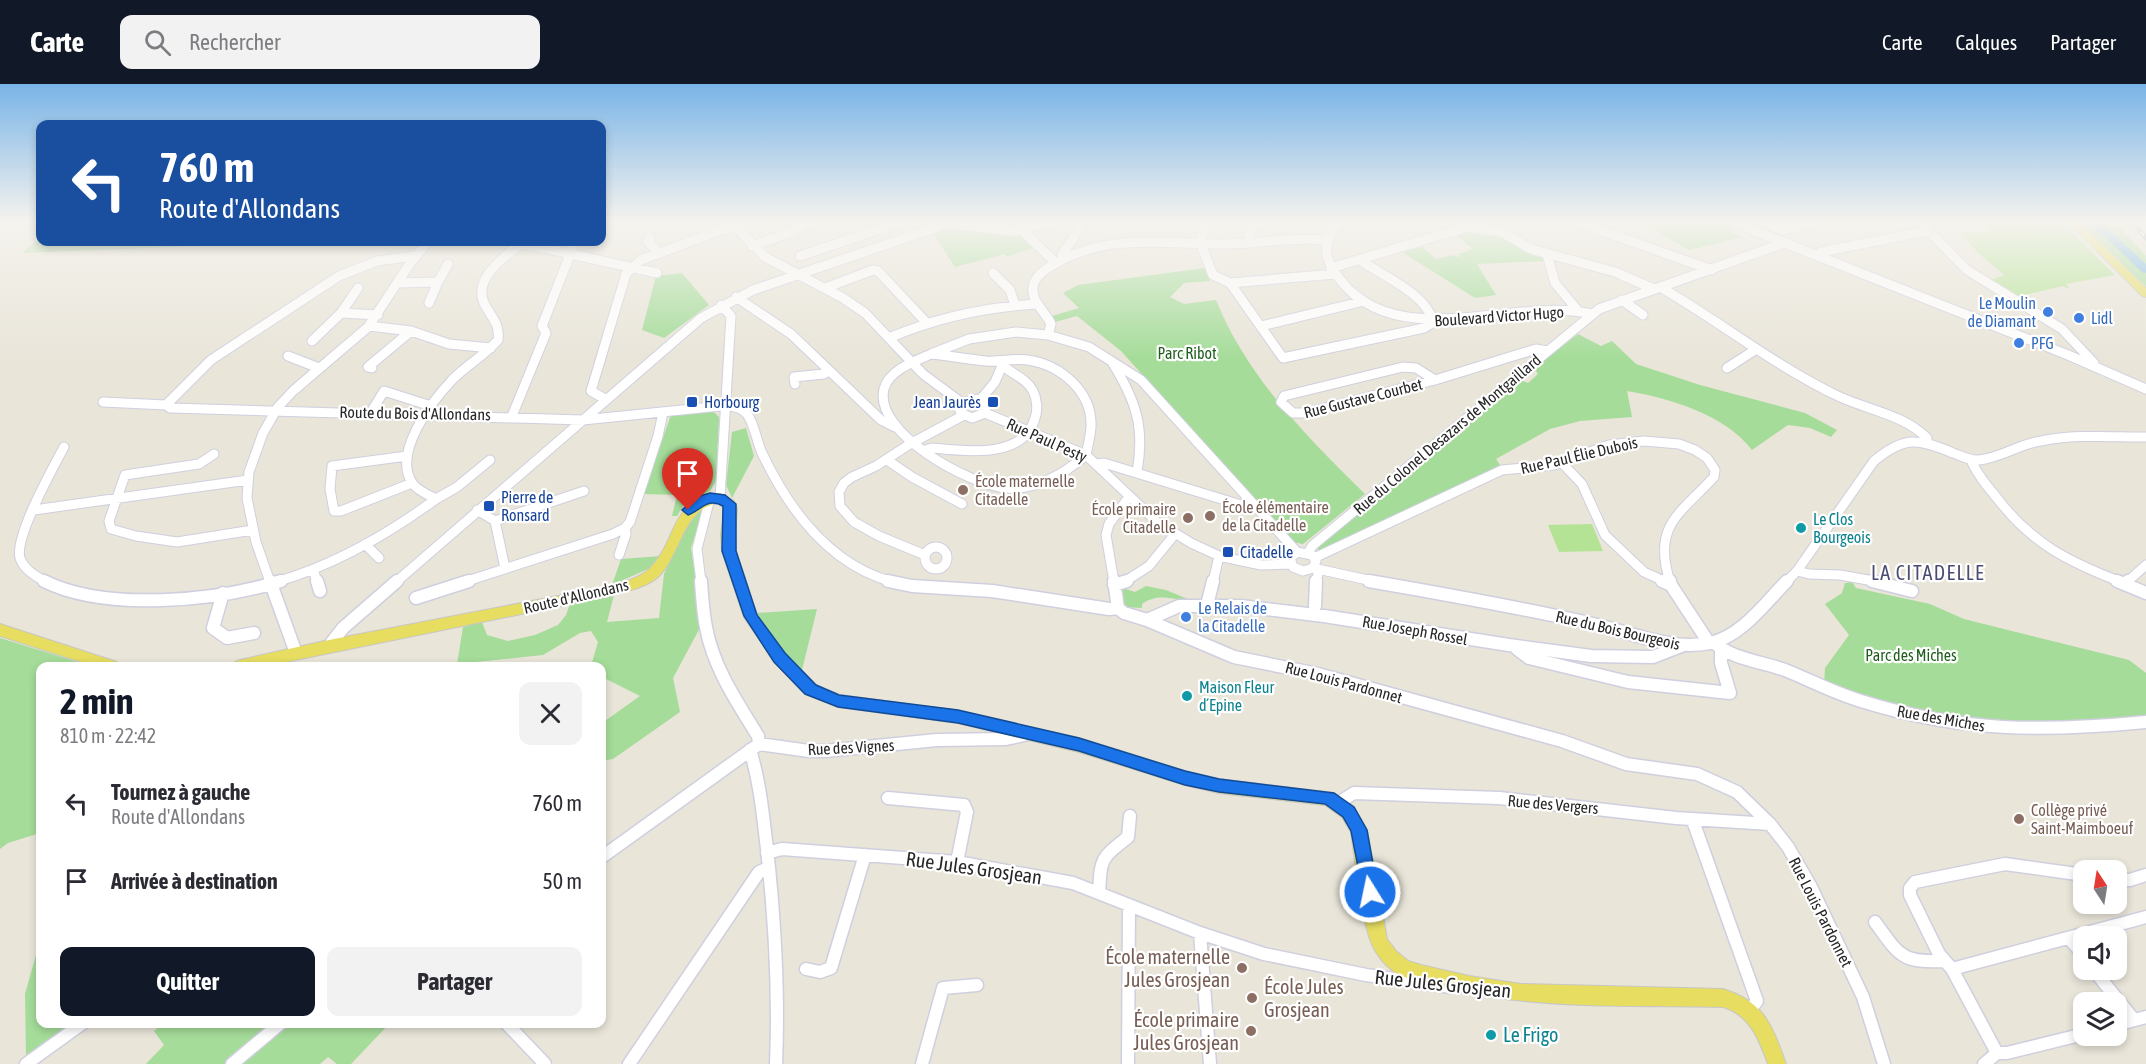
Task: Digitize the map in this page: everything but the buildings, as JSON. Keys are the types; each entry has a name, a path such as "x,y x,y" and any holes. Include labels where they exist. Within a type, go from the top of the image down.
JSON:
{"main road":[{"path":"2119,268 2146,294"},
{"path":"715,498 729,504 731,509 729,551 751,616 780,658 811,689 838,701 958,717 1079,745 1185,778 1254,791 1317,795 1338,802 1348,812 1359,830 1376,934 1381,945 1402,967 1421,974 1469,985"},
{"name":"Route d'Allondans","path":"257,662 606,592 632,584 652,575 665,561 688,510 701,501 715,498"},
{"path":"0,630 100,662"},
{"name":"Rue Jules Grosjean","path":"1469,985 1521,993 1723,998 1753,1005"},
{"path":"1753,1005 1777,1064"}],"street":[{"path":"166,405 211,360 339,276 360,268"},
{"path":"296,653 253,530 248,507 248,480 259,438 276,410 300,384 369,326 407,268"},
{"path":"429,303 446,268"},
{"path":"436,499 412,483 407,469 407,456 415,431 454,378 498,340 501,329 484,306 480,294 485,279 495,268"},
{"path":"513,416 546,333 542,326 565,268"},
{"path":"605,399 592,394 591,391 626,274 631,268"},
{"path":"635,268 657,273"},
{"path":"786,268 825,288 865,313 891,337 923,374 962,402"},
{"path":"329,646 343,628 680,334 736,297 816,268"},
{"path":"1048,334 1050,320 1037,304 1033,288 1036,278 1050,268"},
{"path":"1210,268 1213,275 1230,283 1283,358 1424,328 1434,322 1425,304 1371,268"},
{"path":"1230,283 1333,271 1341,268"},
{"path":"1549,268 1560,291 1579,312"},
{"path":"1600,268 1657,288 1707,314 1755,350 1840,397 1902,421 1920,431 1927,438 1927,442"},
{"path":"1706,268 1712,270"},
{"name":"Rue du Colonel Desazars de Montgaillard","path":"1291,564 1292,556 1311,560 1312,546 1590,316 1622,300 1718,268"},
{"path":"1850,268 2068,355 2146,389"},
{"path":"1965,268 2066,332 2079,349 2101,369"},
{"path":"825,288 873,270 878,271 926,321"},
{"name":"Boulevard Victor Hugo","path":"1333,271 1364,301 1404,317 1434,322 1536,312 1579,312 1590,316"},
{"path":"993,273 1010,290 1015,305"},
{"path":"397,283 438,282"},
{"path":"312,341 341,313 358,288"},
{"path":"736,297 791,334 880,420 895,427 954,471 976,482 1006,488 1025,487 1053,479 1086,455 1091,426 1089,412 1084,398 1071,380 1059,370 1043,363 1027,360 1000,364 931,354"},
{"path":"1622,300 1643,315"},
{"path":"1261,326 1364,301"},
{"path":"891,337 926,321 975,308 1037,304"},
{"path":"721,305 731,316 726,406 715,498 698,539 698,556 706,628 713,652 729,689 758,736 755,747 767,852 777,986 776,1064"},
{"path":"341,313 378,315"},
{"path":"2055,325 2068,355"},
{"path":"369,326 411,331 448,344 491,348"},
{"path":"372,368 368,367 411,331"},
{"path":"895,427 883,406 884,388 890,379 912,362 952,344 992,334 1016,332 1048,334 1089,346 1142,380 1256,507 1311,560 1316,582 1315,606"},
{"path":"2047,347 2063,343"},
{"name":"Rue Gustave Courbet","path":"1435,380 1416,368 1403,367 1284,396 1281,402 1293,413 1305,413 1435,380 1536,349 1548,351"},
{"path":"2068,355 2079,349"},
{"path":"1726,368 1755,350"},
{"path":"288,356 319,368"},
{"path":"1110,360 1130,392 1141,424 1142,452 1137,472"},
{"path":"981,399 995,382 1000,364"},
{"path":"926,450 932,448 975,452 991,450 1017,441 1029,432 1036,418 1037,408 1033,391 1014,373 1000,364"},
{"path":"795,384 794,377 824,374 829,371"},
{"path":"371,412 384,391 429,410"},
{"path":"969,399 981,399 988,407 985,413 972,418 964,415 959,408 962,402 969,399"},
{"name":"Route du Bois d'Allondans","path":"104,402 166,405 170,408 371,412 429,410 583,420 726,406"},
{"name":"Rue Louis Pardonnet","path":"726,406 743,410 748,415 771,470 799,516 834,553 857,569 911,586 991,591 1109,609 1118,608 1124,613 1147,620 1234,657 1318,674 1562,741 1626,764 1697,774 1737,792 1770,824 1800,866 1863,997 1884,1064"},
{"path":"416,598 613,534 625,528 630,522 655,447 663,413"},
{"name":"Rue Paul Pesty","path":"985,413 1086,455 1157,522 1175,534 1219,556 1261,565 1291,564"},
{"path":"925,555 873,534 852,521 843,512 838,502 838,494 846,481 964,415"},
{"path":"2146,437 2037,441 1984,459 1971,460 2005,511 2018,525 2062,558 2146,593"},
{"name":"Rue Paul Élie Dubois","path":"1311,560 1502,470 1530,470 1562,463 1597,448 1627,441 1654,440 1686,446 1707,456 1715,470 1714,477 1678,510 1668,528 1662,547 1664,565 1671,585"},
{"name":"Rue du Bois Bourgeois","path":"1291,564 1299,570 1311,560 1595,624 1668,644 1714,645 1741,627 1797,571 1874,461 1886,451 1906,441 1927,442 1971,460"},
{"path":"64,447 34,510 19,551 21,560 30,572 43,581 82,595 116,600 172,599 223,593 272,584 313,569 365,544 418,513 457,487 490,460"},
{"path":"214,454 199,464 125,475 109,521 111,529 136,536 177,542 253,530"},
{"path":"407,456 332,466 330,489 334,511 341,511 412,483"},
{"path":"887,460 912,477 962,504"},
{"path":"1097,464 1104,463 1241,505 1256,507"},
{"path":"1516,648 1529,658 1628,682 1730,693 1714,645 1671,585 1644,572 1605,536 1582,484 1562,463"},
{"path":"34,510 248,480"},
{"path":"495,521 584,491"},
{"path":"1118,608 1106,535 1108,524 1129,497"},
{"path":"477,510 495,521 505,568"},
{"path":"619,555 626,534 625,528"},
{"path":"1114,585 1128,583 1138,576 1175,534"},
{"path":"365,544 379,558"},
{"path":"1208,605 1219,556"},
{"path":"2126,583 2146,565"},
{"path":"313,569 320,591"},
{"path":"1797,571 1805,575 1829,574 1857,578 1912,591"},
{"path":"223,593 213,628 227,638 254,633"},
{"name":"Rue Joseph Rossel","path":"1147,620 1150,614 1160,609 1208,605 1361,620 1516,648 1586,656 1658,657 1676,653 1684,645"},
{"path":"1692,617 1696,645"},
{"name":"Rue des Miches","path":"1714,645 1730,655 1763,662 1837,693 1911,716 2019,729 2096,727 2146,722"},
{"name":"Rue des Vignes","path":"755,747 768,743 807,751 870,748 937,740 1016,739 1028,734"},
{"path":"606,854 755,747"},
{"name":"Rue des Vergers","path":"1338,802 1354,793 1515,800 1618,810 1693,821 1770,824"},
{"path":"888,798 964,805 968,812 957,862"},
{"path":"1099,893 1101,863 1104,856 1128,837 1130,816"},
{"path":"1693,821 1753,1005"},
{"name":"Rue Jules Grosjean","path":"767,852 782,849 957,862 1073,883 1200,933 1264,954 1306,964 1437,986 1469,985"},
{"path":"806,969 820,972 831,968 865,855"},
{"path":"1997,1053 1910,895 1911,888 1915,882 2005,864 2073,873"},
{"path":"629,1064 759,872 768,868"},
{"path":"2127,880 2146,875"},
{"path":"1128,1064 1130,905"},
{"path":"1875,922 1901,956 1909,961 1948,965 2069,938 2146,916"},
{"path":"1200,933 1210,1064"},
{"path":"2069,938 2073,943"},
{"path":"2103,980 2140,1019"},
{"path":"922,1064 943,988 977,985"},
{"path":"26,1064 76,1028"},
{"path":"232,1064 275,1028"},
{"path":"511,1028 545,1064"},
{"path":"1984,1064 1997,1053 2007,1053 2073,1037"}],"green space":[{"name":"Parc Ribot","path":"1205,268 1210,281 1184,283 1170,297 1184,304 1216,300 1244,355 1261,380 1301,428 1365,494 1303,544 1293,542 1121,351 1077,316 1055,322 1052,316 1079,308 1063,293 1078,285"},
{"path":"1427,268 1479,268 1496,295 1475,298"},
{"path":"1995,268 2108,268 2115,275 2066,284 2070,289 2063,286 2016,297 1989,281 2004,275"},
{"path":"2125,268 2146,268 2146,286"},
{"path":"682,273 709,305 664,338 642,330 656,276"},
{"path":"1578,334 1601,346 1612,341 1636,364 1700,385 1805,413 1837,430 1831,437 1810,428 1788,425 1752,450 1727,427 1696,410 1661,398 1627,391 1632,417 1580,421 1550,429 1496,459 1500,465 1341,543 1336,542 1318,551 1318,548 1521,380 1528,383 1538,374 1534,368"},
{"path":"713,411 719,417 716,481 710,491 685,503 677,516 672,516 677,495 643,494 671,415"},
{"path":"746,428 754,456 732,498 726,485 732,432"},
{"path":"705,503 691,548 702,624 673,678 680,712 613,759 606,760 606,720 640,696 606,679 606,662 592,662 598,642 591,631 580,633 543,655 457,662 463,627 482,622 487,635 508,641 535,635 558,625 566,615 570,604 614,595 607,622 659,618 664,574 693,511"},
{"path":"1592,524 1603,551 1559,552 1548,525"},
{"path":"661,556 648,569 612,585 621,559"},
{"name":"Parc des Miches","path":"1852,582 1856,588 1930,604 1964,619 2129,660 2146,673 2146,719 2037,726 1937,716 1824,685 1825,668 1849,635 1825,604 1842,593 1845,583"},
{"path":"1146,586 1166,590 1195,602 1177,603 1176,599 1158,598 1142,604 1142,608 1124,607 1119,593 1123,588 1135,592"},
{"path":"817,609 801,674 779,649 757,613"},
{"path":"0,638 78,662 36,662 36,834 8,843 0,849"},
{"path":"36,955 36,1028 65,1028 26,1055 25,994"},
{"path":"158,1028 385,1028 351,1064 337,1064 328,1057 320,1064 146,1064 164,1045 154,1031"}],"place":[{"name":"Le Moulin de Diamant","path":"2048,312"},
{"name":"Lidl","path":"2079,318"},
{"name":"PFG","path":"2019,343"},
{"name":"Horbourg","path":"692,402"},
{"name":"Jean Jaurès","path":"993,402"},
{"name":"École maternelle Citadelle","path":"963,490"},
{"name":"Pierre de Ronsard","path":"489,506"},
{"name":"École élémentaire de la Citadelle","path":"1210,516"},
{"name":"École primaire Citadelle","path":"1188,518"},
{"name":"Le Clos Bourgeois","path":"1801,528"},
{"name":"Citadelle","path":"1228,552"},
{"name":"Le Relais de la Citadelle","path":"1186,617"},
{"name":"Maison Fleur d´Epine","path":"1187,696"},
{"name":"Collège privé Saint-Maimboeuf","path":"2019,819"},
{"name":"École maternelle Jules Grosjean","path":"1242,968"},
{"name":"École Jules Grosjean","path":"1252,998"},
{"name":"École primaire Jules Grosjean","path":"1251,1031"},
{"name":"Le Frigo","path":"1491,1035"}],"district":[{"name":"LA CITADELLE","path":"1928,573"}],"route":[{"path":"688,510 710,498 720,498 729,504 731,509 728,534 729,551 751,616 780,658 811,689 838,701 958,717 1079,745 1185,778 1219,786 1254,791 1294,792 1328,798 1338,802 1348,812 1359,830 1370,892"}]}
